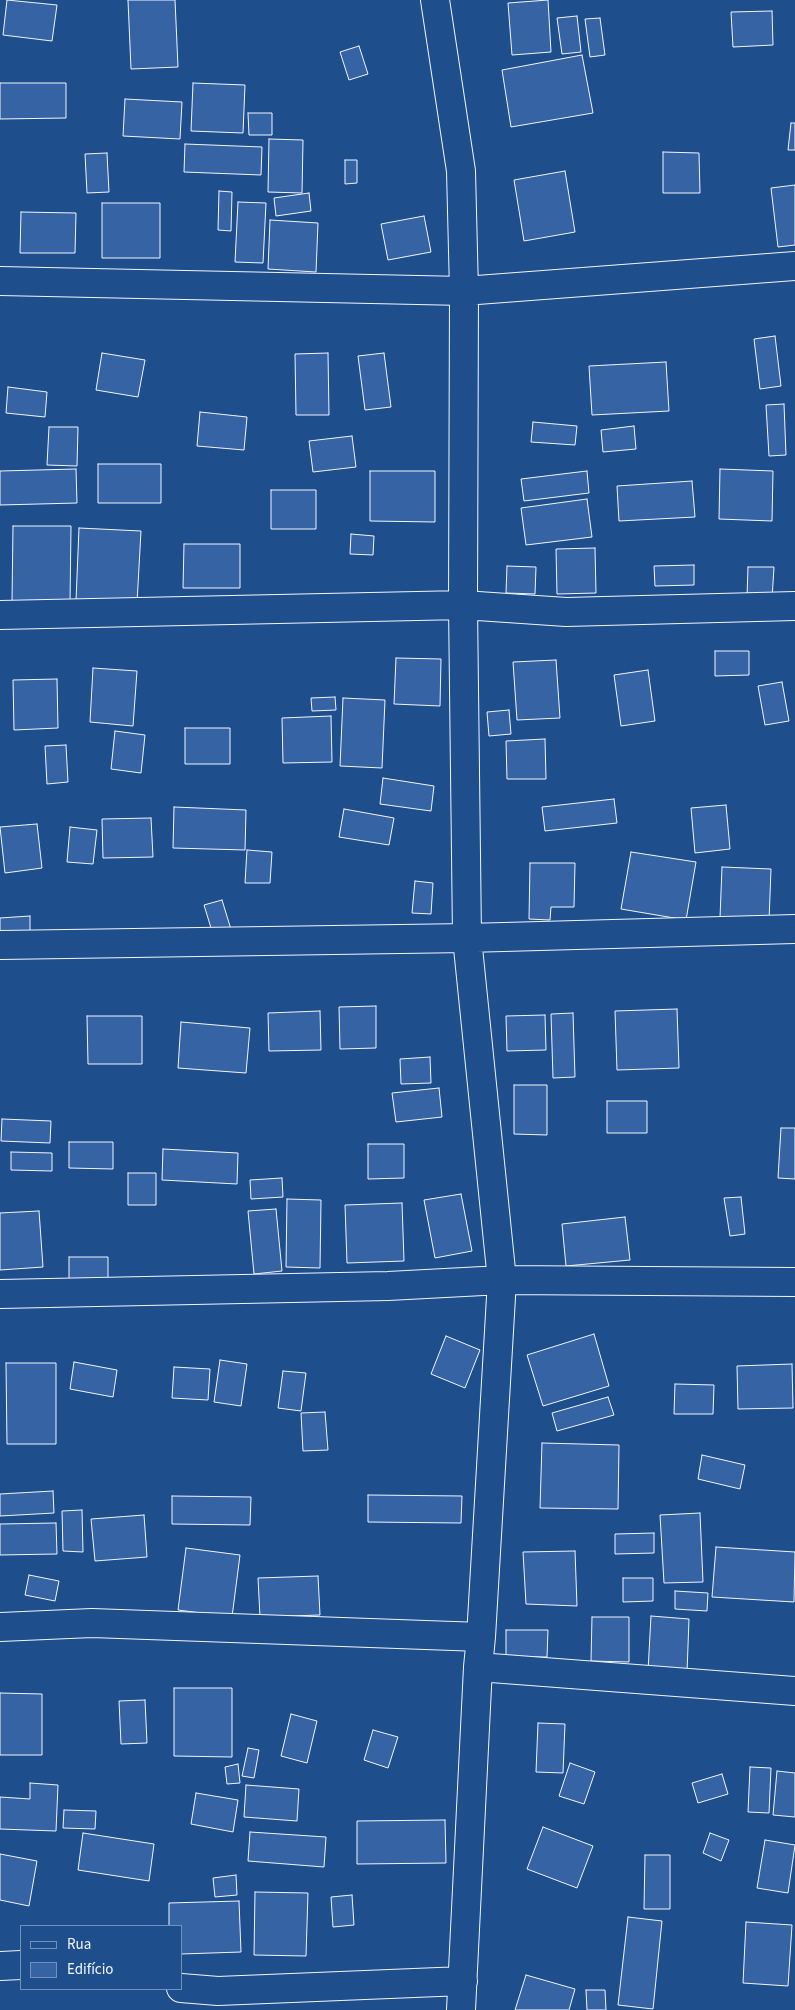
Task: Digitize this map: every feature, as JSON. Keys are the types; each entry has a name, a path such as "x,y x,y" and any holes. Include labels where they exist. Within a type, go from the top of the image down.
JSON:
{"street":[{"path":"435,0 461,172 464,291 464,605 468,938 502,1280 478,1667 461,2010"},
{"path":"0,281 464,291 795,266"},
{"path":"0,615 464,605 566,612 795,606"},
{"path":"0,945 468,938 795,929"},
{"path":"0,1294 388,1286 502,1280 795,1282"},
{"path":"0,1626 92,1623 481,1637"},
{"path":"478,1667 795,1691"},
{"path":"0,1966 20,1965"},
{"path":"182,1988 218,1991 463,1981"}],"building":[{"path":"7,0 57,5 52,41 3,35"},
{"path":"128,0 175,0 178,67 131,69"},
{"path":"548,0 551,52 512,55 508,3"},
{"path":"772,11 773,45 733,47 731,12"},
{"path":"577,16 581,52 562,54 557,18"},
{"path":"600,18 605,55 590,57 585,19"},
{"path":"359,46 368,74 349,80 340,52"},
{"path":"582,55 593,113 511,127 502,70"},
{"path":"0,83 66,83 66,118 0,119"},
{"path":"193,83 245,85 243,133 191,131"},
{"path":"125,99 182,102 180,139 123,136"},
{"path":"248,113 272,113 272,135 249,135"},
{"path":"791,123 795,123 795,150 788,150"},
{"path":"269,139 303,140 302,193 268,192"},
{"path":"185,144 262,147 261,175 184,172"},
{"path":"663,152 699,153 700,193 663,193"},
{"path":"107,153 109,192 87,193 85,154"},
{"path":"345,160 357,160 357,183 345,184"},
{"path":"565,171 575,232 524,241 514,180"},
{"path":"795,185 795,245 778,247 771,188"},
{"path":"219,191 232,192 231,231 218,230"},
{"path":"309,193 311,211 276,216 274,198"},
{"path":"238,202 266,203 263,263 235,262"},
{"path":"102,203 160,203 160,258 102,258"},
{"path":"21,212 76,213 75,253 20,253"},
{"path":"424,216 431,252 388,260 381,224"},
{"path":"270,220 318,223 316,272 268,269"},
{"path":"775,336 781,386 760,389 754,339"},
{"path":"102,353 145,360 138,397 96,390"},
{"path":"328,353 329,415 296,415 295,354"},
{"path":"384,353 391,407 365,410 358,356"},
{"path":"666,362 669,411 592,415 589,366"},
{"path":"8,387 47,392 45,417 6,413"},
{"path":"784,404 786,455 769,456 766,405"},
{"path":"200,412 247,417 244,450 197,446"},
{"path":"533,422 577,426 575,445 531,442"},
{"path":"634,426 636,449 603,452 601,430"},
{"path":"49,427 78,427 77,466 47,465"},
{"path":"352,436 356,467 313,472 309,441"},
{"path":"98,464 161,464 161,503 98,503"},
{"path":"76,469 77,503 0,505 0,471"},
{"path":"720,469 773,471 772,521 719,519"},
{"path":"370,471 435,471 435,522 370,521"},
{"path":"587,471 589,493 524,501 521,479"},
{"path":"692,481 695,517 619,521 617,486"},
{"path":"271,490 316,490 316,529 271,529"},
{"path":"587,499 592,537 526,545 521,508"},
{"path":"13,526 71,526 70,603 12,602"},
{"path":"79,528 141,531 137,603 76,601"},
{"path":"351,534 374,536 373,555 350,554"},
{"path":"184,544 240,544 240,588 183,588"},
{"path":"595,548 596,593 557,594 556,549"},
{"path":"694,565 694,585 655,586 654,566"},
{"path":"507,566 536,567 535,594 506,593"},
{"path":"748,567 774,567 772,599 747,598"},
{"path":"715,651 749,651 749,675 715,676"},
{"path":"396,658 441,659 440,706 394,704"},
{"path":"556,660 560,718 517,720 513,662"},
{"path":"93,668 137,671 133,726 90,722"},
{"path":"648,670 655,721 621,726 614,675"},
{"path":"57,679 58,728 14,730 13,680"},
{"path":"782,682 789,721 765,725 758,686"},
{"path":"335,697 336,710 312,711 311,698"},
{"path":"343,698 385,700 382,768 340,766"},
{"path":"509,710 511,734 489,736 487,712"},
{"path":"331,716 332,762 283,763 282,718"},
{"path":"185,728 230,728 230,764 185,764"},
{"path":"115,731 145,735 141,773 111,769"},
{"path":"545,739 546,779 507,779 506,741"},
{"path":"66,745 68,782 47,784 45,746"},
{"path":"383,778 434,786 431,811 380,804"},
{"path":"614,799 617,823 545,831 542,807"},
{"path":"726,805 730,849 695,853 691,808"},
{"path":"174,807 246,810 245,850 173,848"},
{"path":"344,809 394,818 389,845 339,837"},
{"path":"151,818 153,857 103,858 102,819"},
{"path":"37,824 42,868 5,873 0,827"},
{"path":"70,827 97,830 93,864 67,862"},
{"path":"247,850 272,852 270,883 245,883"},
{"path":"631,852 696,862 686,920 621,909"},
{"path":"530,863 575,863 574,907 551,907 550,920 529,919"},
{"path":"722,867 771,869 769,921 720,918"},
{"path":"415,881 433,883 431,914 412,913"},
{"path":"222,900 233,936 215,941 204,905"},
{"path":"30,916 30,942 0,943 0,918"},
{"path":"376,1006 376,1048 340,1049 339,1007"},
{"path":"677,1009 679,1068 617,1070 615,1011"},
{"path":"320,1011 321,1050 269,1051 268,1013"},
{"path":"573,1013 575,1077 553,1078 551,1014"},
{"path":"545,1015 546,1050 507,1051 506,1016"},
{"path":"87,1016 142,1016 142,1064 88,1064"},
{"path":"181,1022 250,1028 246,1073 178,1068"},
{"path":"430,1057 431,1083 401,1084 400,1059"},
{"path":"514,1085 547,1085 547,1135 514,1134"},
{"path":"439,1088 442,1117 396,1122 392,1093"},
{"path":"607,1101 647,1101 647,1133 607,1133"},
{"path":"2,1119 51,1121 50,1143 1,1141"},
{"path":"781,1128 795,1128 795,1179 778,1178"},
{"path":"69,1142 113,1142 113,1169 69,1168"},
{"path":"368,1144 404,1144 404,1178 368,1179"},
{"path":"163,1149 238,1153 237,1184 162,1180"},
{"path":"11,1152 52,1153 52,1171 11,1170"},
{"path":"128,1173 156,1173 156,1205 128,1205"},
{"path":"282,1178 283,1197 251,1199 250,1180"},
{"path":"461,1194 472,1251 435,1258 424,1200"},
{"path":"741,1197 745,1234 730,1236 724,1198"},
{"path":"287,1199 321,1200 320,1268 286,1267"},
{"path":"402,1203 404,1261 347,1263 345,1205"},
{"path":"276,1209 282,1271 254,1274 248,1211"},
{"path":"39,1211 43,1267 0,1270 0,1213"},
{"path":"625,1217 630,1260 566,1266 562,1224"},
{"path":"69,1257 108,1257 108,1281 69,1281"},
{"path":"594,1334 609,1386 543,1406 527,1355"},
{"path":"446,1336 480,1350 465,1388 431,1374"},
{"path":"220,1360 247,1364 241,1406 214,1402"},
{"path":"74,1362 117,1370 113,1397 70,1389"},
{"path":"6,1363 56,1363 56,1444 7,1444"},
{"path":"792,1364 793,1408 738,1409 737,1366"},
{"path":"174,1367 210,1369 208,1400 172,1398"},
{"path":"283,1371 306,1373 301,1411 278,1408"},
{"path":"675,1384 714,1385 713,1414 674,1414"},
{"path":"608,1397 614,1415 557,1431 552,1413"},
{"path":"325,1412 328,1450 303,1451 301,1413"},
{"path":"542,1443 619,1445 618,1509 540,1508"},
{"path":"702,1455 745,1465 740,1489 698,1479"},
{"path":"53,1491 54,1513 0,1516 0,1494"},
{"path":"368,1495 462,1496 461,1523 368,1522"},
{"path":"172,1496 251,1497 250,1525 172,1524"},
{"path":"82,1510 83,1552 63,1551 62,1511"},
{"path":"700,1513 703,1582 664,1583 660,1515"},
{"path":"144,1515 147,1557 95,1561 91,1519"},
{"path":"56,1523 57,1554 0,1555 0,1524"},
{"path":"654,1533 654,1553 615,1554 615,1534"},
{"path":"716,1547 795,1552 794,1602 712,1597"},
{"path":"186,1548 240,1555 232,1617 178,1610"},
{"path":"575,1551 577,1606 526,1604 523,1552"},
{"path":"29,1575 59,1581 55,1601 25,1595"},
{"path":"318,1576 320,1615 260,1617 258,1578"},
{"path":"623,1578 653,1578 653,1601 623,1602"},
{"path":"675,1591 708,1593 707,1611 675,1609"},
{"path":"651,1616 689,1619 687,1673 648,1671"},
{"path":"592,1617 629,1617 629,1662 591,1661"},
{"path":"506,1630 548,1630 547,1657 506,1657"},
{"path":"174,1688 232,1688 232,1757 174,1756"},
{"path":"0,1693 42,1694 42,1755 0,1755"},
{"path":"145,1700 147,1743 121,1744 119,1701"},
{"path":"291,1714 317,1721 307,1763 281,1756"},
{"path":"538,1723 565,1724 563,1773 536,1772"},
{"path":"373,1730 398,1737 388,1768 364,1760"},
{"path":"248,1748 259,1750 254,1778 242,1776"},
{"path":"570,1763 595,1772 584,1804 559,1796"},
{"path":"238,1764 240,1783 227,1784 225,1767"},
{"path":"750,1767 771,1768 769,1813 748,1812"},
{"path":"777,1771 795,1773 795,1817 773,1815"},
{"path":"722,1774 728,1794 698,1803 692,1783"},
{"path":"30,1783 58,1785 56,1831 0,1829 0,1797 30,1799"},
{"path":"246,1785 299,1789 297,1821 244,1817"},
{"path":"196,1793 238,1800 233,1832 191,1824"},
{"path":"64,1810 96,1811 95,1829 63,1828"},
{"path":"445,1820 446,1863 357,1864 357,1821"},
{"path":"543,1827 593,1846 577,1888 527,1869"},
{"path":"250,1832 326,1837 324,1867 248,1861"},
{"path":"83,1833 154,1844 149,1881 78,1870"},
{"path":"710,1833 729,1840 721,1861 703,1853"},
{"path":"765,1840 795,1845 788,1893 757,1888"},
{"path":"0,1854 37,1861 29,1906 0,1900"},
{"path":"645,1855 670,1855 670,1909 644,1909"},
{"path":"236,1875 237,1895 215,1897 213,1878"},
{"path":"255,1892 308,1893 306,1956 254,1955"},
{"path":"352,1895 354,1925 333,1927 331,1897"},
{"path":"239,1901 241,1952 182,1954 182,1925 169,1925 169,1903"},
{"path":"628,1917 662,1921 653,2009 618,2005"},
{"path":"746,1922 792,1925 788,1986 743,1983"},
{"path":"526,1975 575,1989 569,2010 515,2010"},
{"path":"586,1990 605,1990 606,2010 587,2010"}]}
